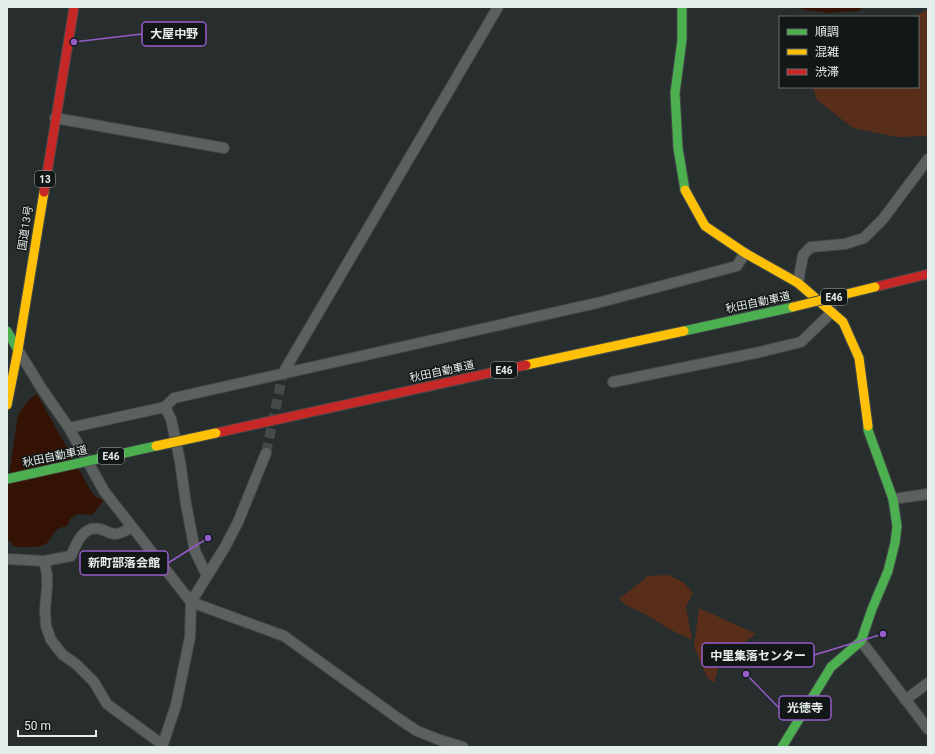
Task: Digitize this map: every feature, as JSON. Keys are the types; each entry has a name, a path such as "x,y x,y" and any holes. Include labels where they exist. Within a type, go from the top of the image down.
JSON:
{"main road":[{"name":"国道13号","path":"7,405 18,350 74,7"},
{"path":"682,7 682,40 675,93 678,148 685,191 705,226 745,254 798,283 843,322 859,358 868,430 893,499 897,526 895,543 888,571 872,609 861,641 831,667 782,747"},
{"name":"秋田自動車道","path":"7,479 793,307 928,274"},
{"path":"7,331 18,350"}],"street":[{"path":"283,374 498,7"},
{"path":"55,118 224,148"},
{"path":"798,283 803,255 811,247 845,244 864,238 883,219 928,159"},
{"path":"69,428 165,406 174,398 604,301 736,266 745,254"},
{"path":"613,382 760,352 801,342 832,312"},
{"path":"18,350 42,389 69,428 104,491 191,602 284,636 417,731 463,747"},
{"path":"165,406 171,419 180,461 195,551 207,576"},
{"path":"44,561 47,587 45,610 46,626 51,640 63,656 76,664 94,682 107,704 162,746 176,704 190,637 191,602 225,547 238,522 266,453"},
{"path":"893,499 928,494"},
{"path":"7,559 44,561 71,556 78,540 84,532 93,528 114,534 132,527"},
{"path":"861,641 928,729"},
{"path":"905,700 928,683"}],"shaded area":[{"path":"798,7 864,7 859,11 829,13 805,10"},
{"path":"928,9 928,136 897,137 853,128 817,100 813,88 919,88 919,16 916,16"},
{"path":"37,394 92,493 96,497 103,500 92,515 78,514 71,518 67,526 56,530 50,540 44,545 16,547 13,546 7,539 7,489 18,415 28,401"},
{"path":"668,575 683,582 693,593 686,607 692,640 626,605 619,599 648,576"},
{"path":"699,608 756,634 742,644 723,648 714,683 707,677 694,647"}],"tunnel":[{"path":"266,453 283,373"}],"traffic: fast":[{"path":"682,7 682,40 675,93 678,148 685,190"},
{"path":"684,331 793,307"},
{"path":"7,331 18,350"},
{"path":"782,747 831,667 861,641 872,609 888,571 895,543 897,526 893,499 868,430 868,426"},
{"path":"7,479 156,446"}],"traffic: slow":[{"path":"685,190 705,226 745,253 798,283 843,322 859,358 868,426"},
{"path":"7,405 18,350 44,192"},
{"path":"793,307 875,287"},
{"path":"526,365 684,331"},
{"path":"156,446 216,433"}],"traffic: jam":[{"path":"44,192 74,7"},
{"path":"875,287 928,274"},
{"path":"216,433 526,365"}],"place":[{"name":"大屋中野","path":"74,42"},
{"name":"新町部落会館","path":"208,538"},
{"name":"中里集落センター","path":"883,634"},
{"name":"光徳寺","path":"746,674"}]}
